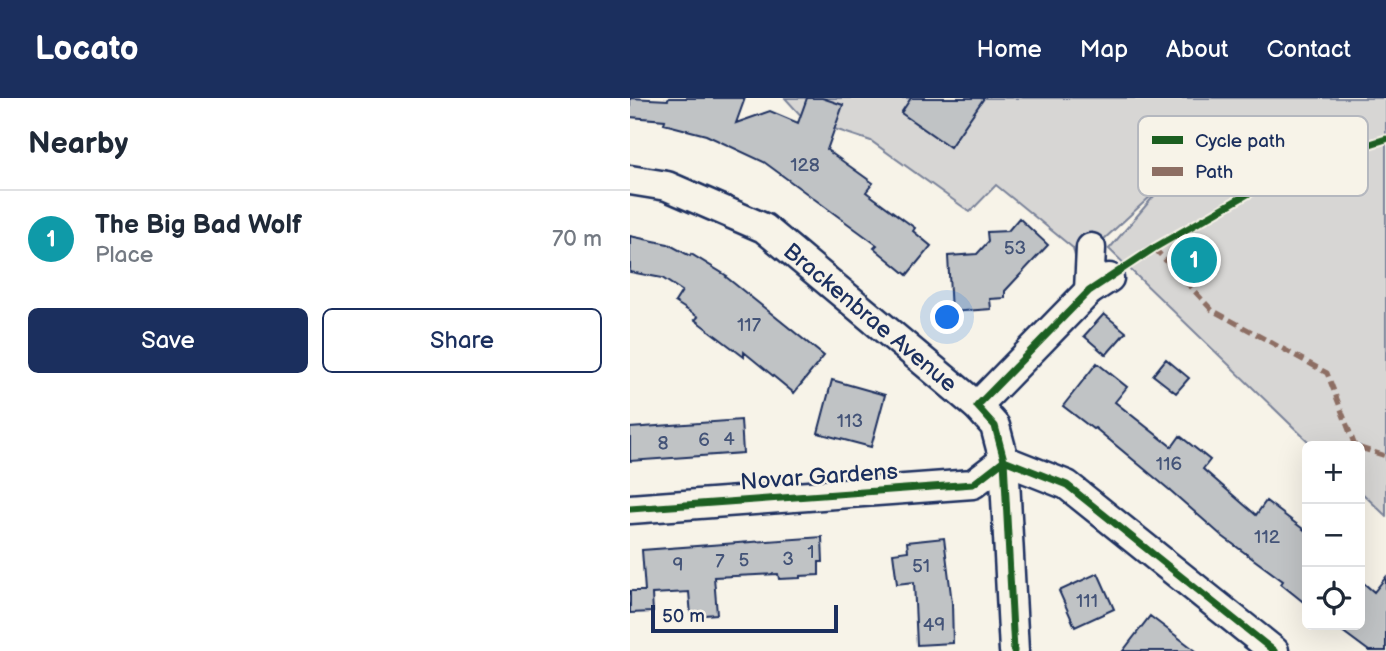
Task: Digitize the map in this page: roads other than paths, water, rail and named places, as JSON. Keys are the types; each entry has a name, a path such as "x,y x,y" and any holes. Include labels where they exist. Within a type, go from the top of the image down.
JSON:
{"street":[{"name":"Brackenbrae Avenue","path":"630,180 667,186 764,228 977,406 995,426 1004,460 1014,651"},
{"path":"977,406 1099,285 1091,248"},
{"path":"1004,460 1067,485 1274,651"},
{"name":"Novar Gardens","path":"630,509 973,484 1004,460"}],"place":[{"name":"The Big Bad Wolf","path":"1194,260"}]}
